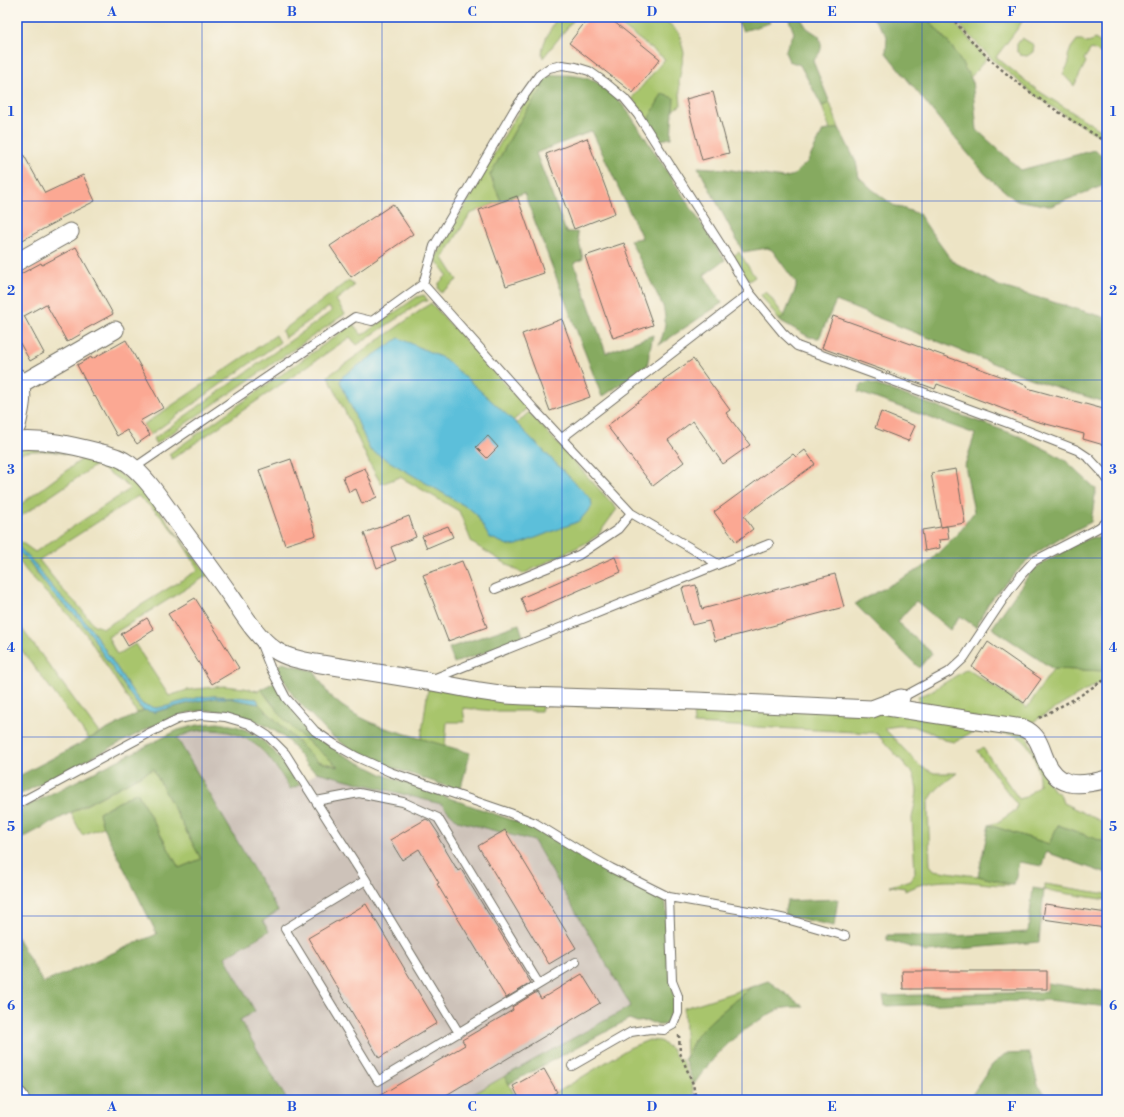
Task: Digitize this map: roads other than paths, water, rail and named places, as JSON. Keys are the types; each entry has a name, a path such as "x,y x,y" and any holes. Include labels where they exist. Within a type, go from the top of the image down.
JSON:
{"street":[{"path":"17,262 70,232"},
{"path":"17,426 22,398 19,381 115,330"},
{"path":"17,441 38,441 75,446 119,458 128,463 143,477 154,491 217,576 256,632 274,649 295,659 506,695 696,701 872,710 901,698"},
{"path":"881,706 1023,728 1031,731 1038,741 1045,759 1053,773 1063,781 1074,784 1089,784 1107,779"}],"lane":[{"path":"134,468 354,317 372,321 423,284 434,246 514,110 539,75 549,68 562,65 589,71 624,98 638,115 750,293 783,333 797,346 1077,450 1089,458 1107,479"},
{"path":"423,284 535,410 631,513 718,564"},
{"path":"562,438 750,293"},
{"path":"495,589 579,555 618,529 631,513"},
{"path":"901,698 949,672 964,658 1008,592 1034,561 1107,522"},
{"path":"427,681 768,544"},
{"path":"256,632 270,667 286,698 316,731 334,744 357,757 390,772 535,823 611,868 669,897 776,917 845,936"},
{"path":"17,804 150,732 178,719 201,715 225,717 249,724 268,736 286,753 366,880 459,1033"},
{"path":"316,801 359,793 403,802 438,818 539,984"},
{"path":"366,880 285,929 378,1082 576,962"},
{"path":"572,1066 631,1032 650,1029 664,1030 673,1025 678,1013 678,996 672,981 669,897"}],"water":[{"path":"399,338 445,359 516,423 591,499 592,506 581,519 577,522 517,545 510,546 489,537 476,514 470,509 370,450 340,381 343,376"},
{"path":"17,545 33,562 61,597 76,611 92,630 134,694 143,705 156,708 196,698 214,696 257,699 259,704 229,698 216,698 197,701 154,712 144,710 132,697 100,650 93,637 80,620 52,593 29,561 17,550"}]}
